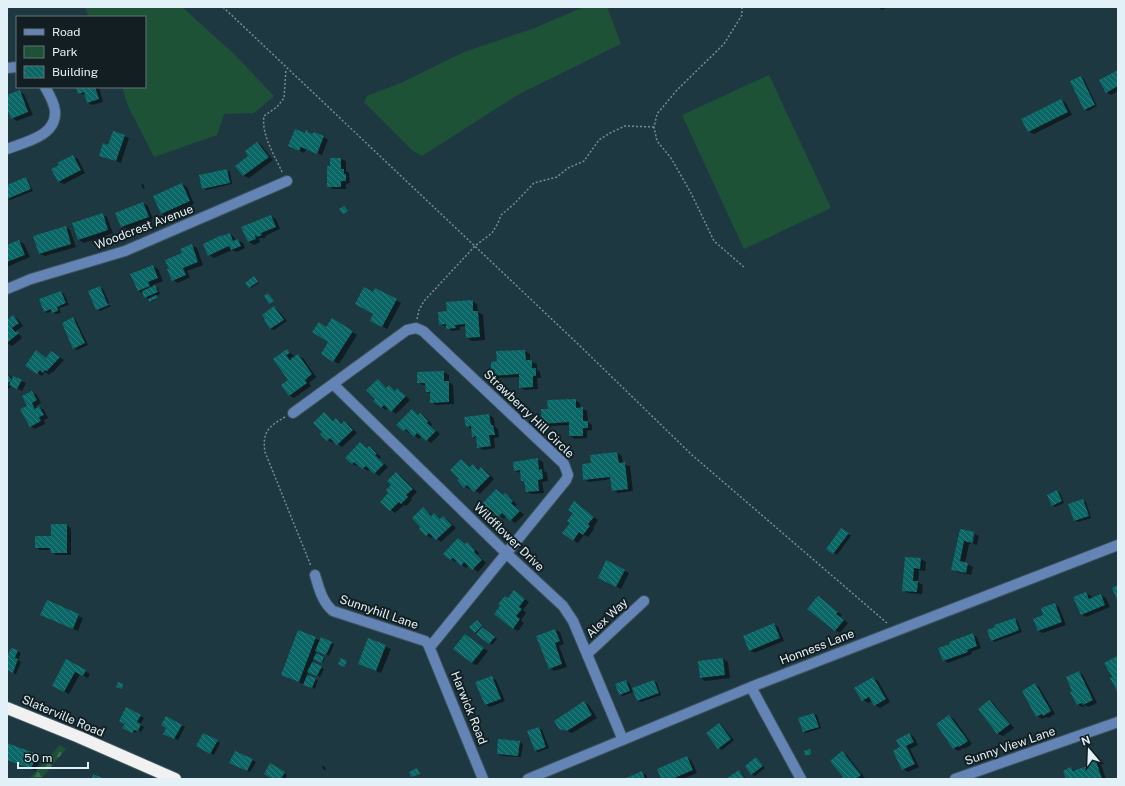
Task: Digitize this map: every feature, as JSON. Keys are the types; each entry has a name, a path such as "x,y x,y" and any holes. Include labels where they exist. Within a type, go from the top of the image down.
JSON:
{"highway":[{"name":"Slaterville Road","path":"7,708 79,737 175,779"}],"street":[{"path":"7,149 46,133 51,126 55,111 46,88"},
{"name":"Woodcrest Avenue","path":"7,289 31,279 125,250 286,181"},
{"path":"293,413 407,330 416,328"},
{"name":"Strawberry Hill Circle","path":"416,328 429,336 559,459 567,469 568,475 566,480 507,554 430,647"},
{"name":"Wildflower Drive","path":"333,384 507,554 563,606 573,621 623,740"},
{"name":"Honness Lane","path":"528,779 751,686 1118,545"},
{"name":"Sunnyhill Lane","path":"315,575 324,601 333,611 425,641 430,647"},
{"name":"Alex Way","path":"587,654 644,601"},
{"name":"Harwick Road","path":"430,647 483,779"},
{"path":"751,686 801,779"},
{"name":"Sunny View Lane","path":"955,779 1118,722"}],"path":[{"path":"223,7 475,246 692,455 890,625"},
{"path":"742,7 742,15 724,44 677,90 657,114 654,126 657,141 671,158 691,193 714,241 745,268"},
{"path":"286,68 284,98 277,107 264,116 263,122 269,143 286,181"},
{"path":"416,328 419,310 424,301 475,246 492,233 501,215 514,205 534,183 557,177 568,168 584,161 599,140 610,133 625,126 654,126"},
{"path":"293,413 272,424 266,432 263,441 265,452 315,575"}],"green space":[{"path":"85,7 182,7 234,54 274,96 254,113 224,114 217,135 154,157 128,106 122,88 146,88 146,16 89,16"},
{"path":"584,7 607,7 621,44 519,94 422,156 413,151 364,102 367,96 403,82 464,52 532,29"},
{"path":"769,75 831,208 744,249 682,115"},
{"path":"60,745 66,749 41,779 29,779"}],"building":[{"path":"1118,70 1118,86 1106,93 1099,80"},
{"path":"1081,76 1095,105 1084,110 1070,81"},
{"path":"76,88 95,88 99,99 87,103 84,92 78,94"},
{"path":"20,90 28,112 11,119 7,109 7,95"},
{"path":"1061,99 1068,112 1028,132 1021,119"},
{"path":"295,129 305,133 306,130 308,130 307,132 312,134 314,132 324,136 317,154 301,147 299,151 288,146"},
{"path":"113,131 125,135 116,161 99,156 103,143 108,145"},
{"path":"257,142 269,157 243,176 235,166 248,156 245,151"},
{"path":"73,155 81,170 58,182 51,169 59,165 57,163"},
{"path":"330,158 341,158 341,169 344,169 346,181 341,181 341,187 327,187 327,166 330,166"},
{"path":"227,169 230,183 202,189 199,175"},
{"path":"26,177 31,189 7,199 7,185"},
{"path":"182,183 190,201 161,214 153,196"},
{"path":"143,202 149,217 121,227 115,213"},
{"path":"344,206 348,211 343,214 339,209"},
{"path":"103,213 108,230 78,240 72,223"},
{"path":"271,215 276,227 261,233 262,235 257,237 256,235 256,239 248,242 241,227"},
{"path":"66,226 71,244 39,254 33,236"},
{"path":"230,233 233,241 238,239 241,246 231,250 229,246 208,256 203,244"},
{"path":"19,240 25,255 7,262 7,245"},
{"path":"192,244 198,262 183,268 186,275 172,281 165,260 182,253 180,249"},
{"path":"153,265 158,278 148,282 150,286 138,291 130,274"},
{"path":"254,276 258,282 249,288 245,283"},
{"path":"155,285 158,292 144,298 142,291"},
{"path":"100,286 108,305 96,310 88,291"},
{"path":"364,287 373,292 375,288 397,299 382,327 370,321 373,314 355,304"},
{"path":"61,291 66,303 57,307 58,311 52,313 51,309 44,312 39,299"},
{"path":"268,293 274,301 269,304 264,296"},
{"path":"156,295 158,298 149,302 148,299"},
{"path":"473,300 473,311 478,311 480,337 466,338 465,324 455,325 456,328 446,329 446,324 439,325 438,312 447,311 446,302"},
{"path":"274,306 284,320 270,329 262,315"},
{"path":"13,315 19,323 12,328 15,332 18,331 19,333 7,343 7,320"},
{"path":"73,317 85,343 73,349 62,323"},
{"path":"332,318 353,331 333,362 321,354 328,342 312,332 319,322 326,327"},
{"path":"287,349 290,353 286,355 290,360 298,354 312,374 305,380 307,383 289,396 281,385 288,380 273,359"},
{"path":"36,350 46,358 51,351 60,357 47,371 45,370 43,373 40,370 37,374 25,366"},
{"path":"525,350 526,360 532,360 532,368 536,368 536,376 533,376 533,387 519,388 519,374 491,376 491,362 497,361 496,351"},
{"path":"444,371 444,381 449,381 449,402 430,403 430,392 426,392 425,383 417,383 417,372"},
{"path":"7,374 12,380 13,376 22,380 17,389 9,385 11,380 7,384"},
{"path":"378,379 386,388 389,385 395,391 397,388 406,396 391,412 384,405 381,408 373,401 375,399 366,390"},
{"path":"32,391 37,400 32,403 35,409 39,406 44,415 39,417 41,421 30,427 20,409 27,406 22,396"},
{"path":"576,399 576,408 583,407 583,421 588,421 588,428 583,428 583,436 569,436 569,422 542,424 541,409 548,409 547,400"},
{"path":"412,409 418,415 420,413 428,421 427,423 436,431 426,441 417,433 414,437 406,429 403,431 396,425"},
{"path":"324,412 333,421 336,418 341,424 344,421 353,430 337,445 330,438 327,441 320,434 322,432 313,423"},
{"path":"489,414 495,435 489,435 491,446 477,448 476,436 472,437 471,426 466,427 464,417"},
{"path":"360,442 367,448 369,446 384,464 374,474 366,466 362,469 354,462 352,464 345,458"},
{"path":"617,452 619,463 625,462 628,489 612,491 610,477 583,480 582,464 591,463 590,455"},
{"path":"538,458 539,470 542,469 543,479 538,480 539,491 526,492 524,481 521,481 520,470 514,471 513,462"},
{"path":"461,459 470,467 473,464 478,470 481,467 490,476 474,492 467,485 464,488 457,480 459,479 450,470"},
{"path":"396,472 413,489 406,495 408,497 401,504 399,502 390,511 380,502 388,493 386,490 391,485 387,481"},
{"path":"496,489 503,495 505,493 513,501 511,503 520,511 510,521 502,513 498,517 490,509 488,512 481,505"},
{"path":"1057,490 1062,501 1052,506 1047,495"},
{"path":"1083,499 1089,516 1074,521 1068,504"},
{"path":"574,501 594,517 588,524 590,526 583,535 579,532 573,541 562,533 570,523 567,521 573,513 568,510"},
{"path":"423,507 431,516 434,513 440,519 443,516 452,525 436,540 429,533 426,536 419,529 420,527 412,518"},
{"path":"51,524 67,524 67,553 51,553 50,548 35,548 35,536 51,536"},
{"path":"841,528 849,533 833,554 826,549"},
{"path":"960,529 974,532 972,543 964,541 960,561 968,563 966,573 951,570"},
{"path":"458,538 465,544 467,542 482,560 472,570 464,562 461,566 453,558 450,560 443,554"},
{"path":"905,557 921,558 920,569 914,568 913,581 918,581 917,592 902,591"},
{"path":"606,560 625,570 616,587 598,578"},
{"path":"1118,585 1118,602 1112,588"},
{"path":"514,590 525,599 519,607 522,609 516,616 520,619 513,629 494,614 500,606 498,604 505,596 508,598"},
{"path":"1086,592 1089,599 1101,594 1105,605 1081,615 1073,597"},
{"path":"818,596 838,612 836,614 844,620 835,631 807,609"},
{"path":"47,600 79,614 73,629 40,615"},
{"path":"1055,603 1062,622 1038,631 1033,619 1043,615 1041,608"},
{"path":"1015,618 1019,630 991,641 987,630 995,627 994,625"},
{"path":"477,620 482,626 475,633 469,627"},
{"path":"774,623 780,638 749,651 743,636"},
{"path":"482,627 495,637 489,644 476,634"},
{"path":"555,629 560,641 555,643 562,664 549,669 536,636"},
{"path":"298,630 316,637 299,682 281,675"},
{"path":"973,633 977,646 967,650 968,652 943,661 938,648"},
{"path":"465,634 484,648 472,663 453,649"},
{"path":"321,637 332,642 326,655 315,651"},
{"path":"368,638 386,645 376,671 358,664"},
{"path":"11,648 18,650 15,658 18,659 13,673 7,670 7,655"},
{"path":"316,653 324,657 322,663 313,659"},
{"path":"1117,656 1117,691 1110,678 1112,677 1104,663"},
{"path":"341,658 347,661 344,667 338,664"},
{"path":"723,658 725,675 700,678 698,661"},
{"path":"66,659 86,670 83,676 75,672 64,692 52,686"},
{"path":"312,662 322,666 317,676 307,672"},
{"path":"1079,671 1093,700 1083,705 1082,703 1077,705 1070,692 1072,691 1066,677"},
{"path":"307,675 316,678 312,688 303,685"},
{"path":"492,676 501,699 485,705 475,682"},
{"path":"873,677 886,699 874,706 869,697 862,701 854,688"},
{"path":"626,680 630,691 619,695 615,684"},
{"path":"654,680 659,693 637,701 632,688"},
{"path":"118,682 123,684 122,689 116,687"},
{"path":"1035,683 1051,711 1043,716 1042,714 1036,717 1022,691"},
{"path":"989,700 1010,724 997,734 978,709"},
{"path":"584,701 592,715 567,731 559,729 554,721"},
{"path":"126,707 141,715 137,722 141,724 138,731 134,730 132,733 122,728 125,724 119,721"},
{"path":"814,713 819,727 803,732 798,718"},
{"path":"949,715 968,741 953,749 936,724"},
{"path":"166,716 182,725 174,739 163,734 166,728 161,725"},
{"path":"719,723 731,739 718,749 706,733"},
{"path":"539,727 546,747 535,751 527,731"},
{"path":"203,733 218,740 210,754 196,746"},
{"path":"909,733 914,742 906,746 915,764 902,770 893,751 900,747 896,740"},
{"path":"498,739 520,741 518,756 497,754"},
{"path":"7,743 37,754 31,769 7,760"},
{"path":"810,749 811,754 805,756 804,751"},
{"path":"235,751 253,759 247,771 229,763"},
{"path":"842,751 861,775 856,779 842,779 843,777 830,761"},
{"path":"687,756 693,770 672,779 661,779 657,769"},
{"path":"756,757 763,766 751,775 745,766"},
{"path":"1095,758 1102,779 1066,779 1063,771 1071,767 1073,771 1087,766 1086,762"},
{"path":"270,763 285,772 281,779 273,779 264,774"},
{"path":"417,768 420,774 411,777 409,772"},
{"path":"739,770 745,779 726,779"},
{"path":"642,771 645,779 624,779"},
{"path":"93,774 105,779 92,779"}]}
